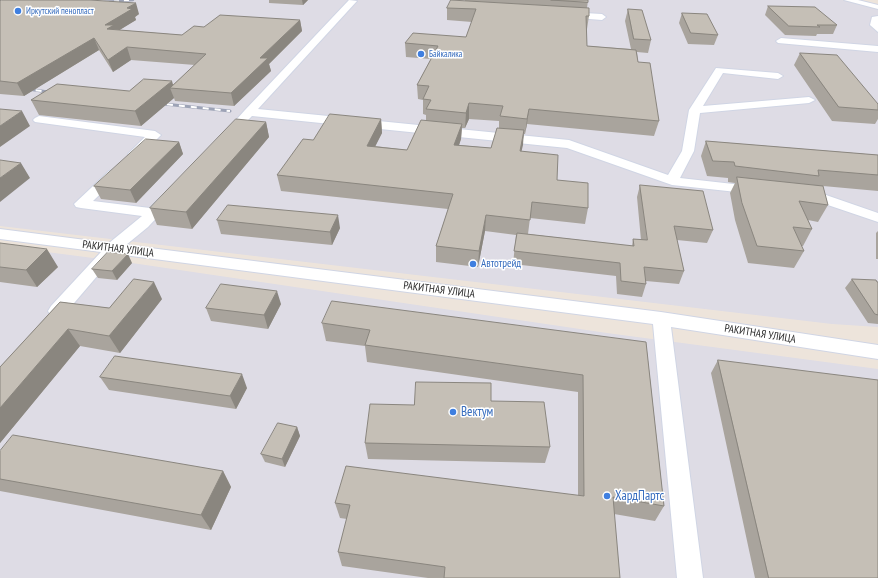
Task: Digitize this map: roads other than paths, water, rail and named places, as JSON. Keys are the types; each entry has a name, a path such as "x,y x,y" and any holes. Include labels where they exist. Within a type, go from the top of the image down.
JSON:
{"street":[{"path":"848,0 878,7"},
{"path":"234,129 353,1"},
{"path":"556,15 602,17"},
{"path":"878,18 875,19 874,25 878,29"},
{"path":"781,41 878,48"},
{"path":"672,181 688,151 695,110 720,70 778,76"},
{"path":"695,110 809,100"},
{"path":"249,112 569,144 672,181 766,191"},
{"path":"39,120 155,135 81,204 154,213"},
{"path":"57,311 113,248 143,224 175,190"},
{"path":"790,194 821,198 878,218"},
{"name":"РАКИТНАЯ УЛИЦА","path":"0,234 661,319 878,352"},
{"path":"661,319 690,578"}],"railway":[{"path":"104,2 133,0"},
{"path":"0,85 55,93"},
{"path":"155,103 230,111"}],"place":[{"name":"Иркутский пенопласт","path":"18,11"},
{"name":"Байкалика","path":"421,54"},
{"name":"Автотрейд","path":"473,264"},
{"name":"Вектум","path":"453,412"},
{"name":"ХардПартс","path":"607,496"}]}
